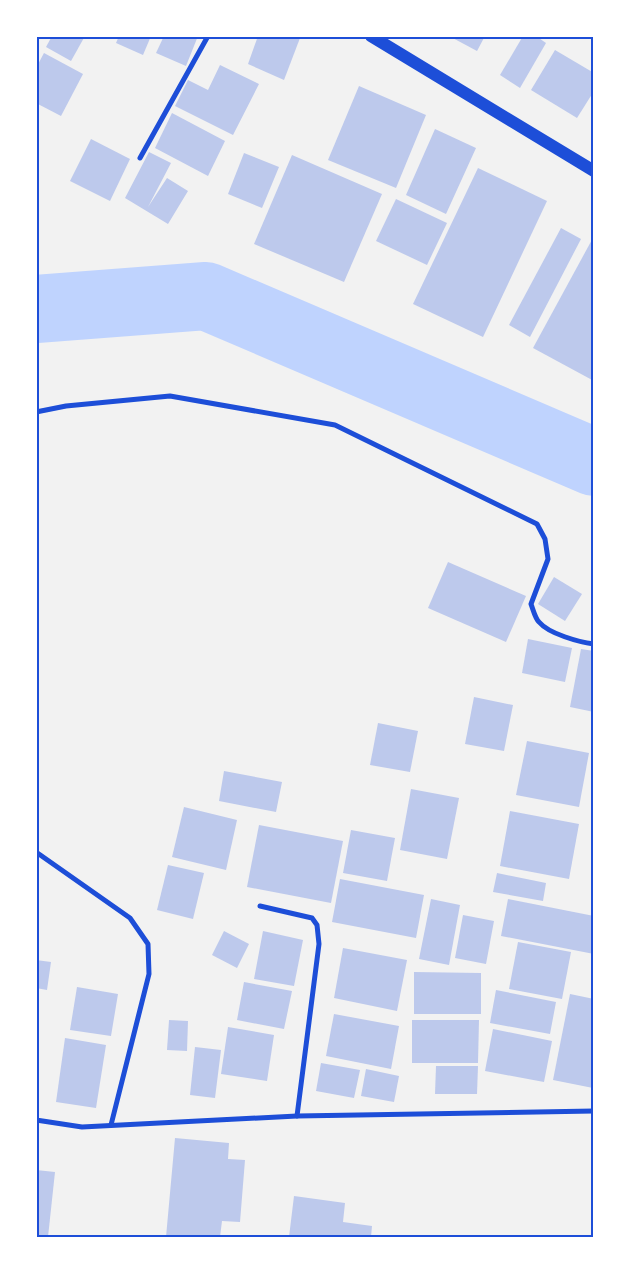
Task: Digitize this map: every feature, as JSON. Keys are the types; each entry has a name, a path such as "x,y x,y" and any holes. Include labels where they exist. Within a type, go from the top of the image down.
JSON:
{"main road":[{"path":"370,36 594,171"}],"street":[{"path":"140,158 208,36"},
{"path":"36,412 66,406 170,396 335,425 537,524 545,539 548,559 531,604 539,622 560,635 580,642 594,644"},
{"path":"36,852 130,918 148,944 149,974 111,1125"},
{"path":"260,906 312,918 317,925 319,944 297,1116"},
{"path":"36,1120 82,1126 297,1116 594,1111"}],"building":[{"path":"52,36 85,36 71,61 46,47"},
{"path":"119,36 151,36 143,55 116,43"},
{"path":"164,36 198,36 186,66 156,53"},
{"path":"258,36 296,36 300,38 284,80 248,64"},
{"path":"449,36 485,36 477,51"},
{"path":"523,36 536,36 546,43 520,88 500,75"},
{"path":"555,50 594,73 594,91 577,118 531,90"},
{"path":"44,53 83,74 61,116 36,103 36,68"},
{"path":"220,65 259,84 233,135 175,106 188,80 208,90"},
{"path":"359,86 426,115 396,188 328,160"},
{"path":"172,113 225,141 208,176 155,148"},
{"path":"435,129 476,148 446,214 406,195"},
{"path":"91,139 130,159 110,201 70,181"},
{"path":"149,152 171,163 148,207 167,178 188,191 168,224 125,198"},
{"path":"244,153 279,167 262,208 228,194"},
{"path":"292,155 382,194 344,282 254,244"},
{"path":"478,168 547,201 483,337 413,304"},
{"path":"396,199 447,223 427,265 376,241"},
{"path":"561,228 581,239 530,337 509,325"},
{"path":"594,236 594,381 533,348"},
{"path":"448,562 526,596 506,642 428,608"},
{"path":"554,577 582,594 565,621 538,604"},
{"path":"528,639 572,648 565,682 522,673"},
{"path":"581,649 594,651 594,712 570,707"},
{"path":"474,697 513,705 504,751 465,744"},
{"path":"378,723 418,731 410,772 370,765"},
{"path":"527,741 589,753 579,807 516,795"},
{"path":"224,771 282,782 276,812 219,801"},
{"path":"411,789 459,798 447,859 400,850"},
{"path":"184,807 237,820 226,870 172,857"},
{"path":"510,811 579,824 569,879 500,866"},
{"path":"259,825 343,841 331,903 247,887"},
{"path":"351,830 395,838 387,881 343,873"},
{"path":"168,865 204,873 193,919 157,910"},
{"path":"497,873 546,883 543,901 493,892"},
{"path":"340,879 424,895 416,938 332,922"},
{"path":"431,899 460,905 449,965 419,959"},
{"path":"508,899 594,916 594,954 501,936"},
{"path":"463,915 494,921 486,964 455,958"},
{"path":"224,931 249,944 237,968 212,955"},
{"path":"263,931 303,940 294,986 254,979"},
{"path":"518,942 571,952 562,999 509,989"},
{"path":"343,948 407,960 397,1011 334,998"},
{"path":"36,960 51,962 47,990 36,988"},
{"path":"414,972 481,973 481,1014 414,1014"},
{"path":"244,982 292,991 284,1029 237,1020"},
{"path":"77,987 118,994 111,1036 70,1030"},
{"path":"496,990 556,1002 550,1034 490,1023"},
{"path":"570,994 594,999 593,1088 553,1080"},
{"path":"334,1014 399,1026 391,1069 326,1056"},
{"path":"169,1020 188,1021 187,1051 167,1050"},
{"path":"412,1020 479,1020 478,1063 412,1063"},
{"path":"228,1027 274,1035 267,1081 221,1074"},
{"path":"493,1029 552,1041 544,1082 485,1071"},
{"path":"65,1038 106,1045 96,1108 56,1102"},
{"path":"195,1047 221,1050 215,1098 190,1095"},
{"path":"321,1063 360,1070 354,1098 316,1091"},
{"path":"436,1066 478,1066 477,1094 435,1094"},
{"path":"366,1069 399,1076 394,1102 361,1096"},
{"path":"175,1138 229,1143 228,1159 245,1160 240,1222 222,1221 220,1237 166,1237"},
{"path":"36,1170 55,1172 48,1237 36,1237"},
{"path":"294,1196 345,1203 343,1222 372,1226 371,1237 289,1237"}],"waterway":[{"path":"36,309 206,296 594,462"}]}
